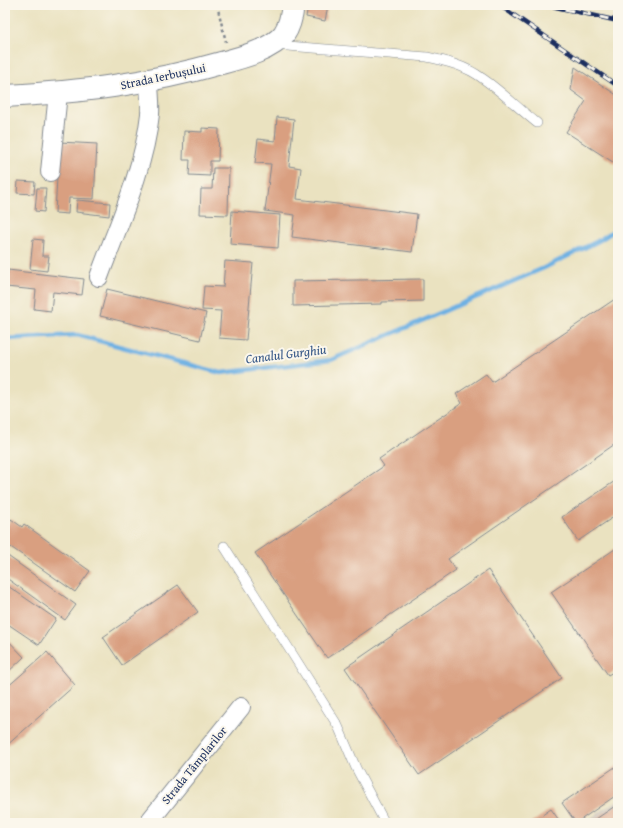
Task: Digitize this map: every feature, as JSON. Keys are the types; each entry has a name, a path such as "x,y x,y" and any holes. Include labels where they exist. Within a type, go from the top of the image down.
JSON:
{"main road":[{"name":"Strada Ierbușului","path":"5,96 100,89 149,81 194,71 252,54 272,44 284,33 292,14 293,5"}],"street":[{"path":"98,277 132,186 145,145 150,113 149,81"},
{"path":"50,172 58,93"},
{"name":"Strada Tâmplarilor","path":"148,823 241,707"}],"lane":[{"path":"272,44 427,57 444,60 481,77 536,123"},
{"path":"224,546 338,726 356,768 385,823"}],"path":[{"path":"217,5 231,60"}],"shaded area":[{"path":"618,800 618,823 583,823"}],"building":[{"path":"308,5 328,5 325,21 306,17"},
{"path":"575,67 618,96 618,161 616,164 566,132 586,101 571,90"},
{"path":"277,117 294,119 289,166 301,168 297,199 417,214 412,252 292,237 295,215 265,211 271,164 255,163 258,139 275,141"},
{"path":"202,128 219,129 218,161 210,161 210,176 189,175 190,160 183,160 184,131 202,132"},
{"path":"59,142 97,144 94,199 69,198 68,214 55,213"},
{"path":"213,168 229,168 228,215 200,214 201,189 212,189"},
{"path":"18,181 35,182 34,194 17,193"},
{"path":"37,188 46,188 44,212 35,211"},
{"path":"77,200 110,203 109,216 76,212"},
{"path":"232,211 280,215 278,248 230,244"},
{"path":"33,239 43,240 42,256 49,256 47,271 30,269"},
{"path":"225,261 253,263 246,340 219,338 221,311 202,310 204,286 223,287"},
{"path":"8,270 84,279 82,295 53,292 51,311 34,309 36,290 6,287"},
{"path":"423,279 423,301 382,302 382,304 293,306 293,281"},
{"path":"107,289 206,313 200,340 100,316"},
{"path":"618,297 618,442 448,559 456,570 327,658 255,553 384,466 379,459 462,403 456,394 486,374 492,382"},
{"path":"618,479 618,514 578,541 562,517"},
{"path":"11,519 22,527 24,524 90,571 75,592 5,543 5,528"},
{"path":"618,547 618,669 608,675 551,592"},
{"path":"5,554 76,605 65,620 5,577"},
{"path":"488,570 562,678 419,775 345,668"},
{"path":"5,584 56,619 39,645 5,622"},
{"path":"178,585 198,612 122,665 103,637"},
{"path":"5,637 24,657 5,675"},
{"path":"47,652 75,685 5,747 5,689"},
{"path":"618,765 618,794 576,823 562,803"},
{"path":"618,804 618,823 590,823"},
{"path":"551,809 561,823 531,823"}],"waterway":[{"name":"Canalul Gurghiu","path":"5,339 77,335 221,373 331,360 544,268 598,241 618,228"}],"railway":[{"path":"499,5 618,86"},
{"path":"547,5 618,21"}]}
